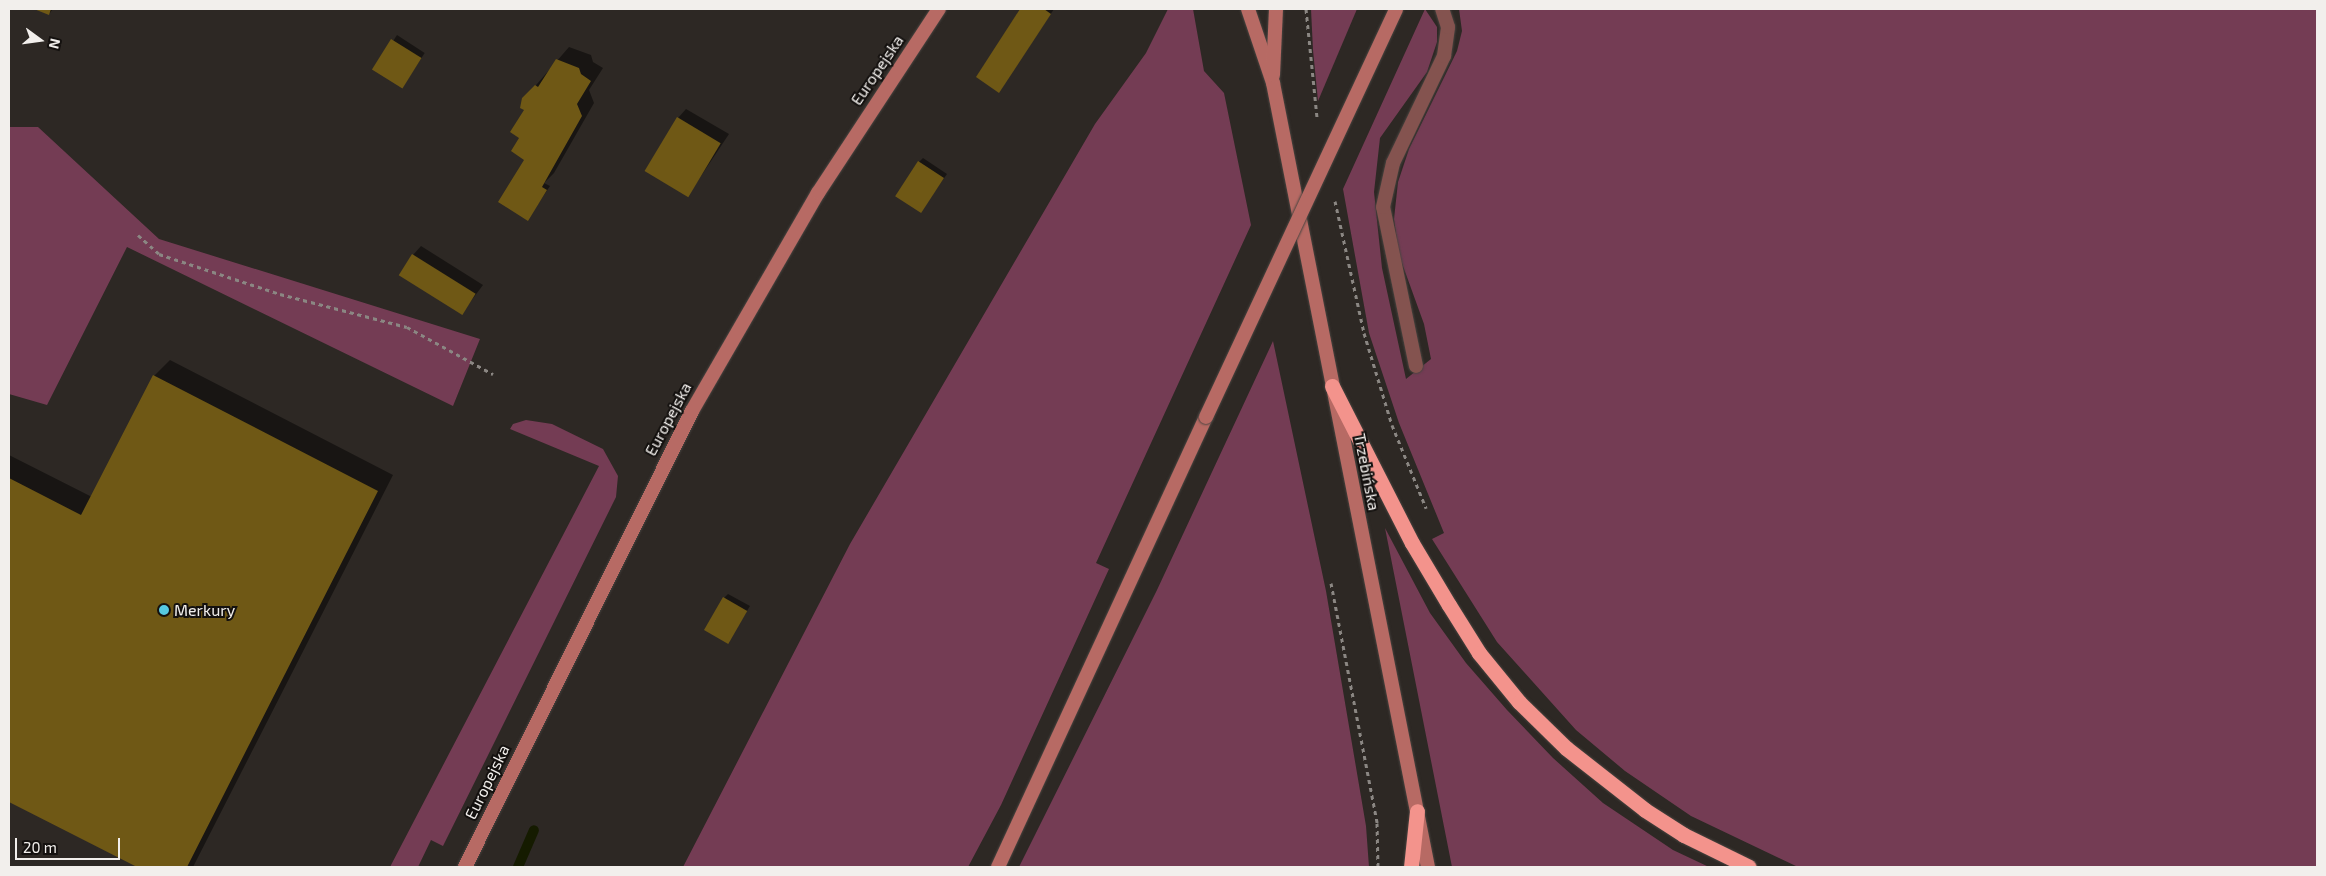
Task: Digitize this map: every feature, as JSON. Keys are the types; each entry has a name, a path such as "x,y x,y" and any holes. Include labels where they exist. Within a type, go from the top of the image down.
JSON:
{"highway":[{"path":"1332,386 1412,544 1479,653 1519,702 1566,748 1645,810 1684,835 1748,867"},
{"path":"1411,867 1417,811"}],"main road":[{"name":"Europejska","path":"465,867 692,411 785,247 939,9"},
{"name":"Trzebińska","path":"1248,9 1273,83 1428,867"},
{"name":"Trzebińska","path":"1273,83 1276,9"},
{"path":"998,867 1396,9"}],"lane":[{"path":"1416,366 1383,207 1393,163 1444,56 1448,27 1442,9"}],"path":[{"path":"1306,9 1319,128"},
{"path":"1334,196 1364,333 1392,426 1428,514"},
{"path":"138,235 159,254 280,294 407,327 493,374"},
{"path":"1331,583 1377,823 1378,867"}],"shaded area":[{"path":"1168,9 1193,9 1204,71 1224,93 1251,225 1096,563 1109,569 1001,805 968,867 683,867 850,544 1095,124 1146,53"},
{"path":"1311,9 1357,9 1318,101 1313,50"},
{"path":"1425,9 1437,27 1437,42 1427,72 1380,138 1374,192 1382,268 1406,379 1431,359 1424,324 1399,255 1394,219 1398,182 1409,149 1457,51 1462,31 1459,9 2317,9 2317,867 1798,867 1691,816 1625,771 1576,730 1497,642 1432,539 1444,533 1399,423 1369,333 1343,189"},
{"path":"9,127 38,127 159,239 480,339 453,406 127,247 47,405 9,394"},
{"path":"1273,341 1326,591 1366,826 1369,867 1019,867 1157,590"},
{"path":"526,420 552,424 603,449 618,476 616,497 443,846 431,840 418,867 390,867 599,466 510,429 513,424"},
{"path":"1385,528 1430,613 1466,663 1507,710 1553,758 1603,803 1673,850 1709,867 1452,867"}],"building":[{"path":"34,9 51,9 49,15"},
{"path":"1020,9 1044,9 1051,14 999,93 976,77"},
{"path":"391,39 422,58 402,89 372,70"},
{"path":"556,59 579,68 581,74 591,81 577,104 582,116 542,187 547,190 528,221 498,202 524,160 511,151 519,138 510,132 524,110 520,108 522,98 535,85 538,87"},
{"path":"677,117 721,143 688,197 645,171"},
{"path":"918,161 944,178 921,213 895,196"},
{"path":"412,254 476,294 462,315 399,275"},
{"name":"Merkury","path":"153,375 378,491 187,867 137,867 9,802 9,478 81,515"},
{"path":"723,597 747,611 728,644 704,630"}],"waterway":[{"path":"518,867 534,830"}],"place":[{"name":"Merkury","path":"164,610"}]}
